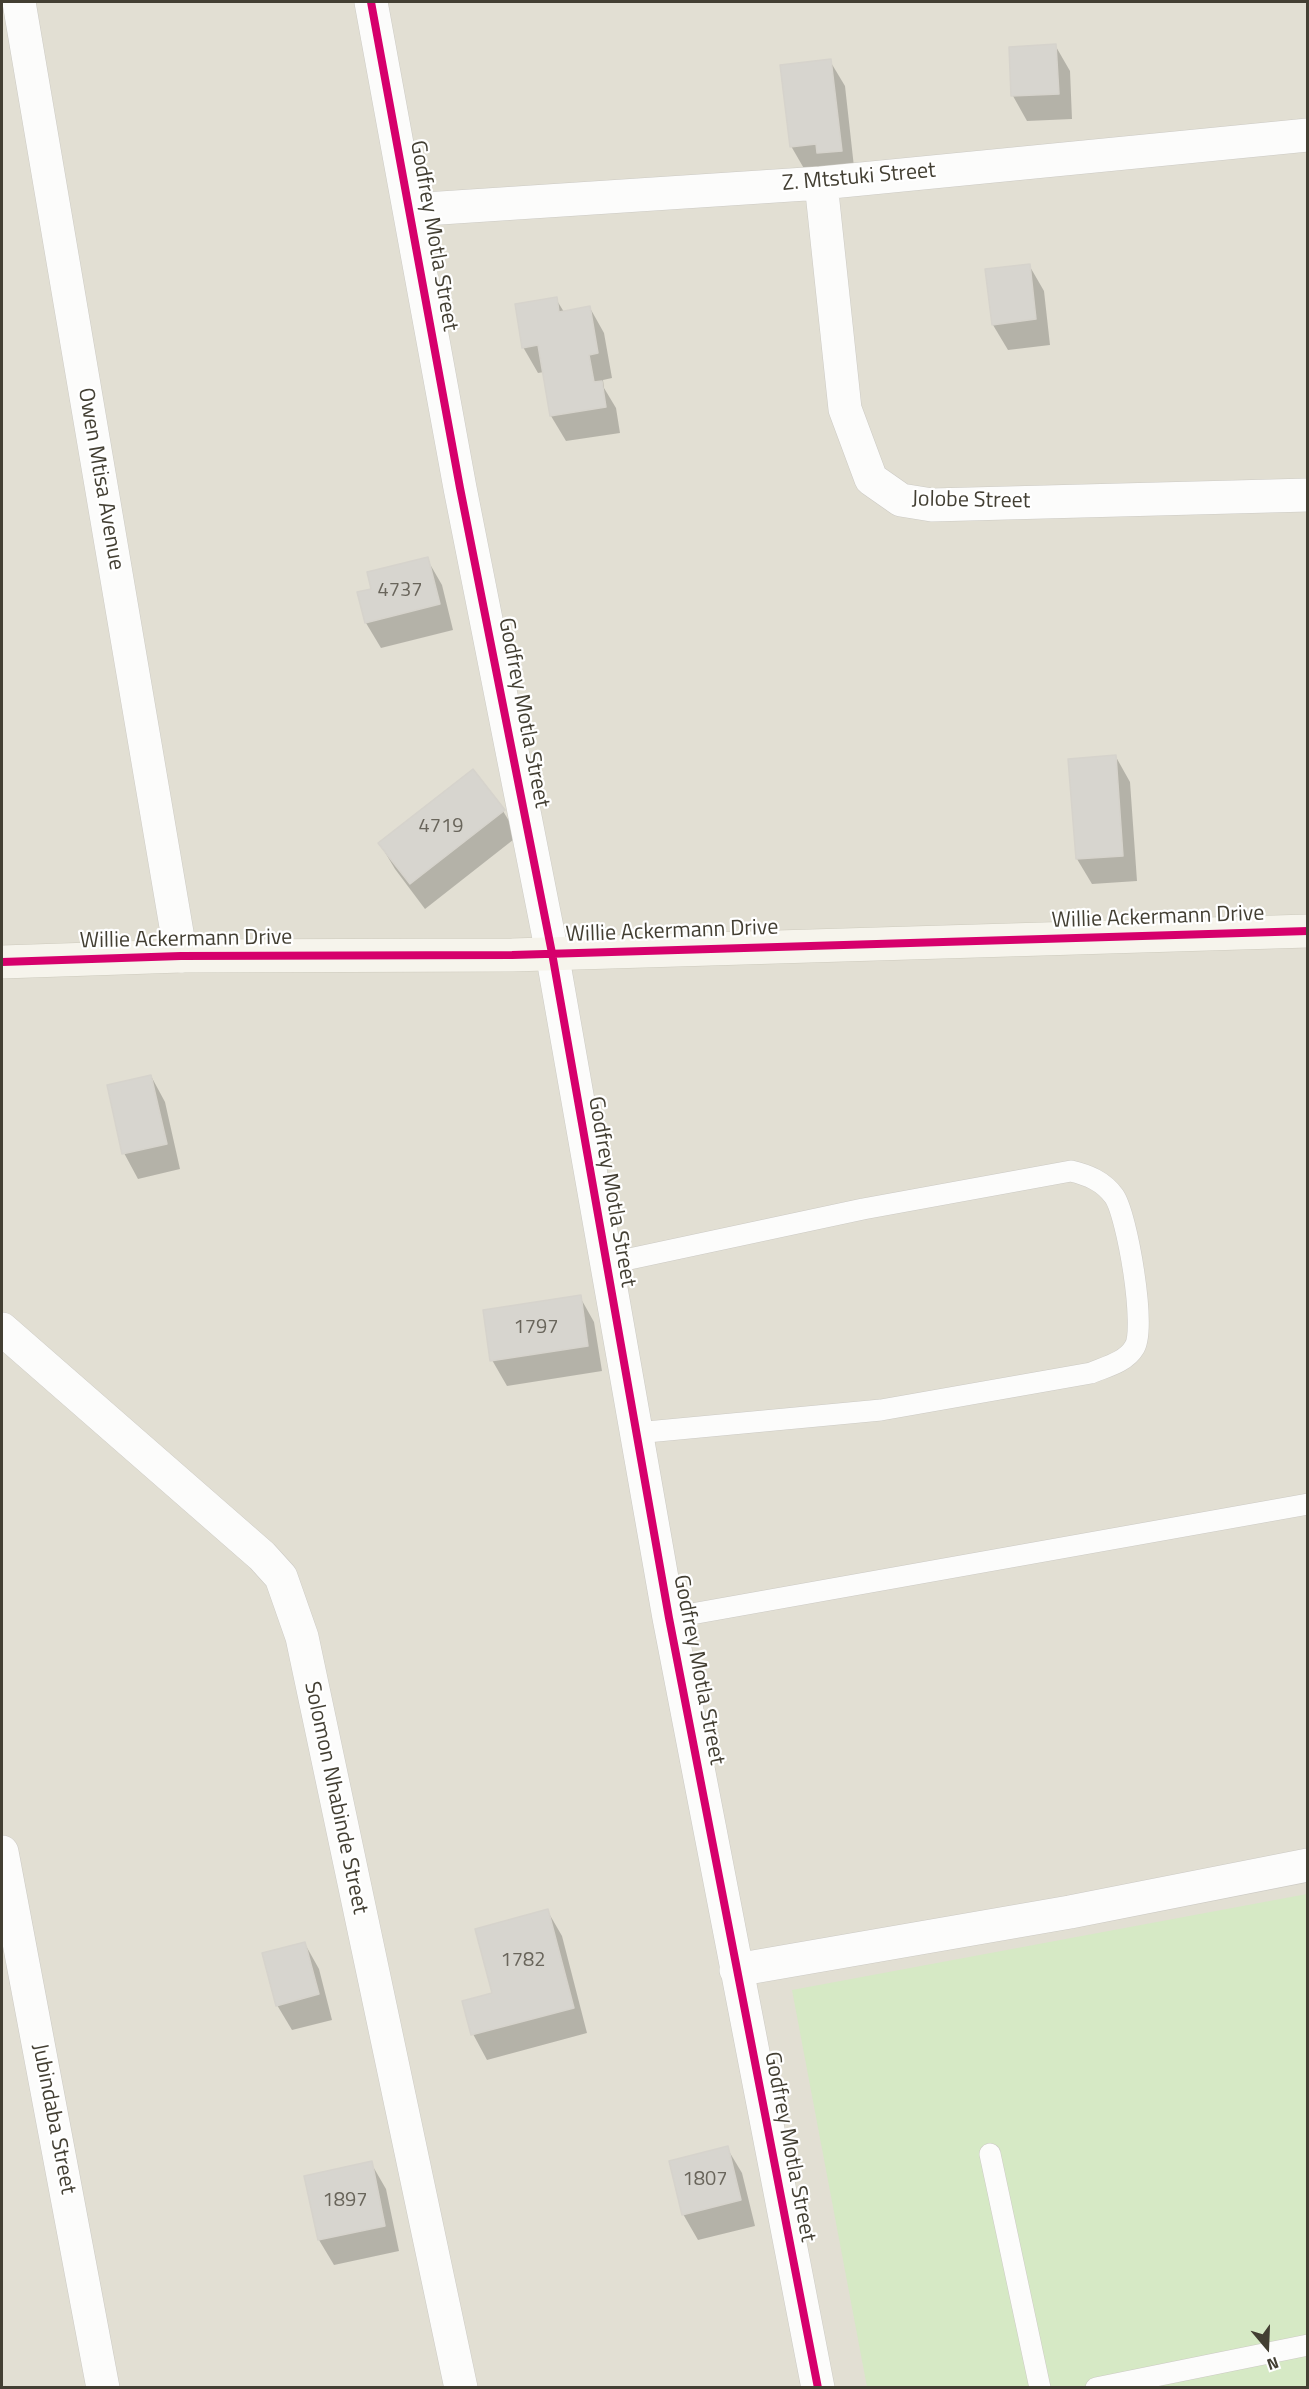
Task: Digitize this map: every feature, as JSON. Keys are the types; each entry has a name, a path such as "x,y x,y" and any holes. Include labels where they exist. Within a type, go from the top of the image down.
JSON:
{"street":[{"name":"Owen Mtisa Avenue","path":"19,2 181,956"},
{"name":"Godfrey Motla Street","path":"371,2 460,488 552,953 669,1618 818,2388"},
{"name":"Z. Mtstuki Street","path":"410,210 821,183 1308,135"},
{"name":"Jolobe Street","path":"821,183 845,409 871,479 901,500 932,505 1308,495"},
{"name":"Willie Ackermann Drive","path":"2,963 181,956 512,956 1308,932"},
{"name":"Solomon Nhabinde Street","path":"2,1329 262,1556 281,1577 302,1637 461,2388"},
{"name":"Jubindaba Street","path":"2,1852 103,2388"},
{"path":"736,1970 1070,1912 1308,1864"}],"lane":[{"path":"606,1263 863,1209 1071,1171 1089,1175 1113,1195 1120,1206 1133,1267 1139,1328 1135,1348 1121,1360 1091,1373 881,1410 636,1433"},
{"path":"669,1618 1308,1504"},
{"path":"990,2154 1040,2388"},
{"path":"1096,2388 1308,2345"}],"shaded area":[{"path":"2,2 1307,2 1307,2387 2,2387"}],"green space":[{"path":"1307,1894 1307,2387 867,2387 792,1990"}],"building":[{"path":"1056,44 1059,94 1011,96 1009,47"},
{"path":"831,59 842,151 817,153 816,144 790,147 780,65"},
{"path":"1030,264 1036,319 992,325 985,269"},
{"path":"557,297 559,312 590,306 598,353 589,355 594,382 602,381 606,407 550,416 538,345 522,348 515,304"},
{"path":"428,557 440,604 365,623 357,592 371,589 367,572"},
{"path":"1116,755 1123,856 1076,859 1068,759"},
{"path":"473,769 505,810 410,884 378,843"},
{"path":"151,1075 167,1144 122,1154 107,1085"},
{"path":"581,1295 588,1346 490,1361 483,1310"},
{"path":"548,1909 574,2008 471,2035 462,2001 492,1993 475,1929"},
{"path":"305,1942 319,1994 276,2006 262,1953"},
{"path":"728,2146 741,2200 682,2215 669,2161"},
{"path":"372,2161 385,2226 318,2240 304,2176"}],"cycle path":[{"path":"371,2 460,488 552,953 669,1618 818,2388"},
{"path":"2,962 181,956 512,955 1308,931"}]}
